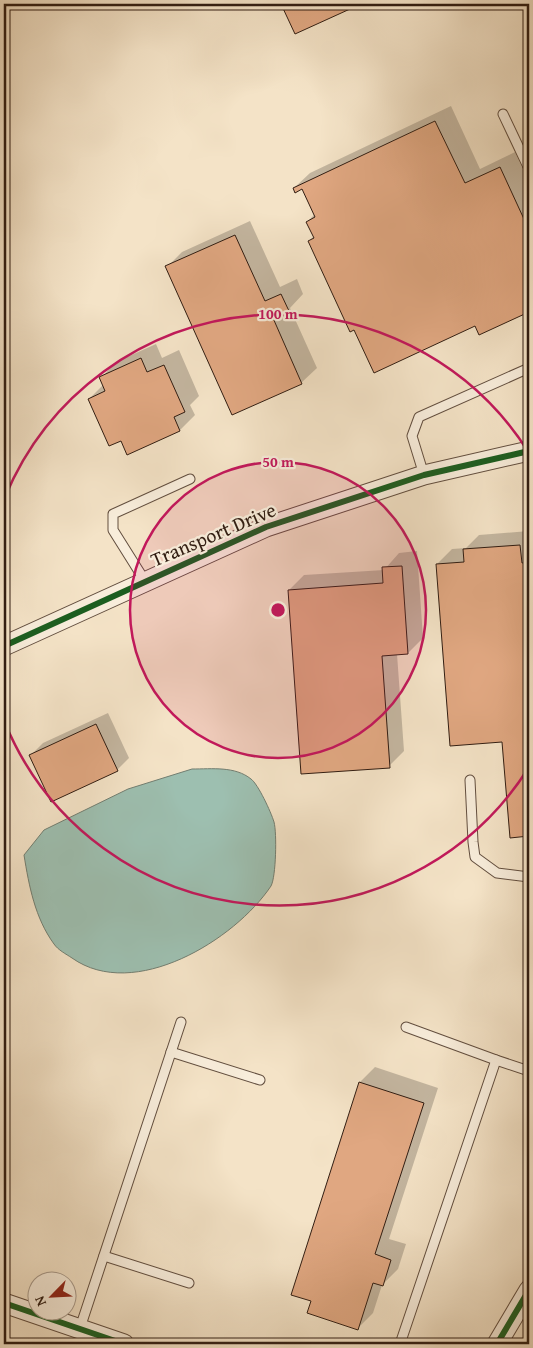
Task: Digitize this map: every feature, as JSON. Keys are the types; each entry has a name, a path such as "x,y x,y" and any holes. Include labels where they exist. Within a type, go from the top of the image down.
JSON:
{"street":[{"name":"Transport Drive","path":"4,646 266,527 424,475 529,451"},
{"path":"497,1344 529,1290"},
{"path":"4,1303 124,1344"}],"lane":[{"path":"503,114 529,169"},
{"path":"424,475 412,436 419,417 529,368"},
{"path":"145,581 113,530 113,514 190,479"},
{"path":"470,780 472,842 476,857 496,873 529,877"},
{"path":"80,1328 181,1022"},
{"path":"406,1027 529,1070"},
{"path":"171,1052 260,1080"},
{"path":"400,1344 496,1060"},
{"path":"104,1256 189,1283"}],"shaded area":[{"path":"192,769 231,770 245,775 257,786 270,812 275,828 275,865 271,886 255,906 209,944 181,959 153,969 124,973 97,970 62,952 47,934 37,913 24,855 44,830 128,789"}],"building":[{"path":"281,4 361,4 295,34"},
{"path":"435,121 465,183 500,167 529,230 529,312 479,335 475,326 374,373 354,330 350,332 308,241 314,238 306,222 315,217 302,189 295,193 293,188"},
{"path":"235,235 265,301 281,294 289,311 273,318 302,384 232,415 165,266"},
{"path":"141,358 147,372 164,365 185,412 174,417 180,431 127,455 121,441 109,446 88,399 105,391 99,377"},
{"path":"520,545 522,563 529,562 529,836 510,838 502,742 450,746 436,564 464,562 463,549"},
{"path":"402,566 408,654 382,656 390,768 301,774 288,590 383,583 382,567"},
{"path":"96,724 118,771 51,802 29,755"},
{"path":"359,1082 424,1103 375,1254 391,1260 383,1286 373,1283 358,1330 307,1313 311,1301 291,1295"}],"cycle path":[{"path":"4,646 266,527 424,475 529,451"},
{"path":"497,1344 529,1290"},
{"path":"4,1303 124,1344"}]}
